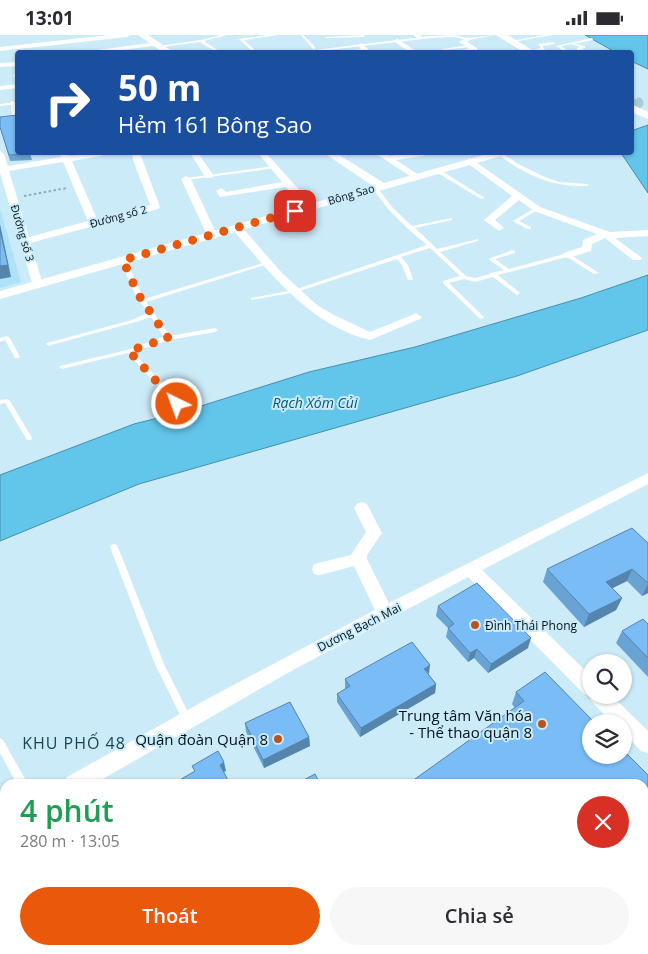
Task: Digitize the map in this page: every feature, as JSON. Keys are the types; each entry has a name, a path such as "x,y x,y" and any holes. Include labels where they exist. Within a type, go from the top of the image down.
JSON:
{"main road":[{"path":"501,35 529,50"},
{"path":"634,104 648,116"}],"street":[{"path":"0,49 127,35"},
{"path":"142,35 166,50"},
{"path":"397,41 411,50"},
{"path":"108,50 159,45"},
{"path":"0,59 15,57"},
{"path":"0,65 15,64"},
{"path":"0,88 15,86"},
{"name":"Đường số 3","path":"0,154 2,169 13,199 37,284"},
{"path":"2,169 65,155 94,223"},
{"name":"Đường số 2","path":"25,241 155,207 136,155"},
{"path":"195,155 209,176"},
{"path":"264,155 309,206"},
{"path":"332,155 377,186"},
{"path":"383,155 416,177"},
{"path":"390,159 412,155"},
{"name":"Bông Sao","path":"0,295 377,186 492,155"},
{"path":"470,161 537,209 607,235 637,258"},
{"path":"186,179 212,235"},
{"path":"221,191 223,195 288,184"},
{"path":"499,228 488,220 519,195"},
{"path":"237,228 295,291 324,315 370,336 416,317"},
{"path":"568,255 587,249 587,242 607,235 648,233"},
{"name":"Dương Bạch Mai","path":"82,779 186,718 648,478"},
{"path":"362,508 374,533 359,554 359,559 385,613"},
{"path":"320,569 359,559"},
{"path":"470,569 582,679"},
{"path":"607,704 648,744"}],"lane":[{"path":"159,45 201,41 225,35"},
{"path":"253,50 241,39 276,35"},
{"path":"302,35 314,49"},
{"path":"327,37 363,35 372,43"},
{"path":"403,35 408,39"},
{"path":"303,50 365,49 372,43 418,37 455,35 468,45"},
{"path":"444,49 468,45 494,35"},
{"path":"513,41 550,35"},
{"path":"565,50 558,46 592,39"},
{"path":"201,41 216,50"},
{"path":"540,50 544,49 540,45 554,43"},
{"path":"570,43 584,47 578,50"},
{"path":"0,105 15,103"},
{"path":"502,155 510,161 558,183 587,185"},
{"path":"186,179 274,167"},
{"path":"438,171 483,198"},
{"path":"377,186 391,209 464,277 475,280 568,255 596,273"},
{"path":"529,229 515,221 537,209"},
{"path":"410,228 450,219"},
{"path":"437,251 476,240"},
{"path":"253,299 295,291 430,246"},
{"path":"507,270 491,259 513,252"},
{"path":"398,257 405,265 410,279"},
{"path":"123,260 143,301 168,338"},
{"path":"143,301 268,263"},
{"path":"493,274 517,293"},
{"path":"464,277 445,282 481,317"},
{"path":"49,344 134,321 152,314"},
{"path":"62,367 129,351 168,338 215,330"},
{"path":"0,340 7,338 17,357"},
{"path":"129,351 177,404"},
{"path":"0,403 7,401 29,438"},
{"path":"114,547 160,664 186,718"},
{"path":"0,743 20,779"}],"path":[{"path":"13,199 78,185"}],"shaded area":[{"path":"0,208 21,282 0,288"}],"water":[{"path":"585,35 648,35 648,69 634,62 634,50 611,50"},
{"path":"648,125 648,193 622,155 634,155 634,130"},
{"name":"Rạch Xóm Củi","path":"648,275 648,330 517,376 139,484 0,541 0,475 134,424 182,412 309,372 415,347 581,298"}],"building":[{"path":"15,115 15,155 9,155 0,127 0,117"},
{"path":"0,230 8,265 0,266"},
{"path":"632,528 648,543 648,583 632,569 606,582 622,598 589,614 547,569"},
{"name":"Đình Thái Phong","path":"477,583 531,638 491,664 477,649 470,653 448,628 454,624 438,606"},
{"path":"643,619 648,624 648,658 622,631"},
{"path":"412,642 430,665 424,669 436,684 361,728 337,694 350,686 345,679"},
{"name":"Trung tâm Văn hóa - Thể thao quận 8","path":"545,672 586,714 582,714 582,764 632,764 632,759 648,775 648,779 415,779 524,701 516,692"},
{"name":"Quận đoàn Quận 8","path":"290,702 309,737 263,760 245,723"},
{"path":"218,751 224,762 220,765 227,779 181,779 195,771 192,766"},
{"path":"315,774 318,779 306,779"}],"tunnel":[{"path":"634,101 638,103 634,105"}],"place":[{"name":"Đình Thái Phong","path":"475,625"},
{"name":"Trung tâm Văn hóa - Thể thao quận 8","path":"542,724"},
{"name":"Quận đoàn Quận 8","path":"278,739"}],"district":[{"name":"KHU PHỐ 48","path":"74,743"}],"route":[{"path":"177,404 129,351 168,338 138,294 123,260 295,211"}]}
